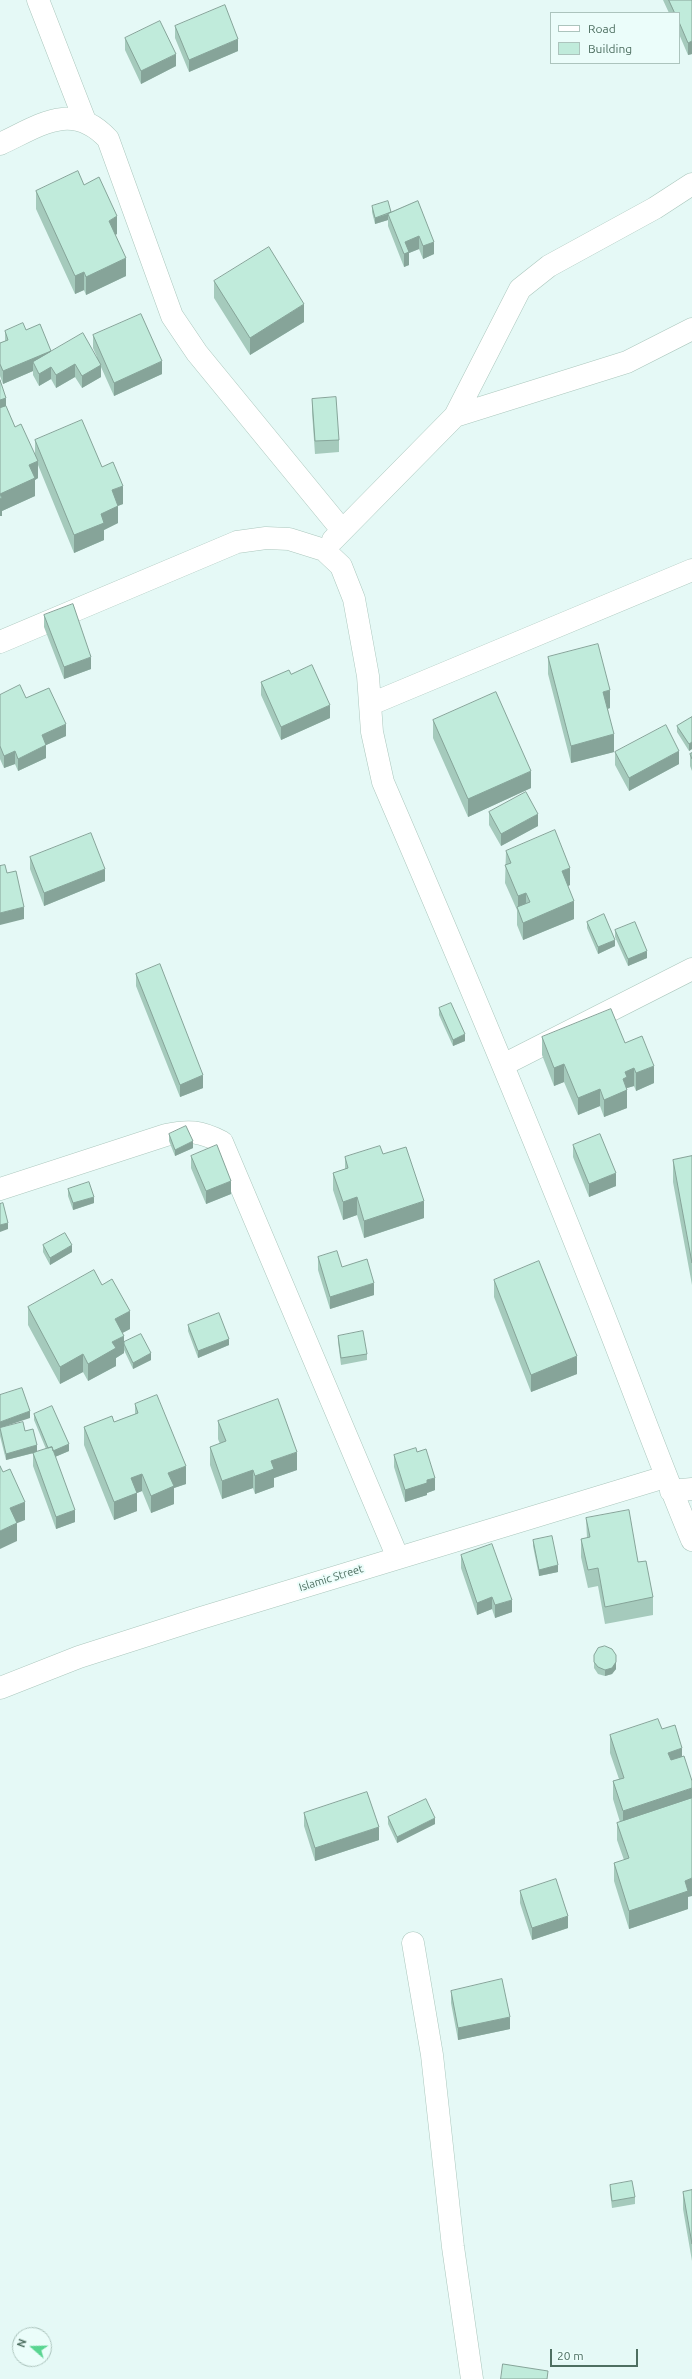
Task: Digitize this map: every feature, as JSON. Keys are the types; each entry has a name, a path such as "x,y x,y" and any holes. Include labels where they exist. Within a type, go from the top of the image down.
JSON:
{"street":[{"path":"38,0 85,121"},
{"path":"0,144 56,119 70,118 85,121 98,128 108,139 172,316 180,330 342,530"},
{"path":"324,550 455,416 520,289 549,266 655,208 692,184"},
{"path":"455,416 627,362 692,329"},
{"path":"0,642 237,542 266,538 289,539 324,550 341,566 354,599 371,704 372,732 383,782 504,1065 591,1282 676,1486 692,1540"},
{"path":"371,704 692,570"},
{"path":"504,1065 692,968"},
{"path":"0,1189 166,1135 184,1131 204,1134 222,1142 398,1558"},
{"name":"Islamic Street","path":"0,1688 87,1654 398,1558 676,1486"},
{"path":"414,1943 432,2055 453,2247 472,2379"}],"building":[{"path":"669,0 692,0 692,41 688,43 680,24 680,12 675,12"},
{"path":"225,5 238,39 189,60 175,26"},
{"path":"160,21 176,54 141,71 125,38"},
{"path":"78,171 84,185 99,177 117,216 109,221 126,258 86,277 84,272 75,276 36,191"},
{"path":"388,201 391,212 375,218 372,206"},
{"path":"418,201 434,242 423,246 419,236 405,242 409,252 404,254 388,214"},
{"path":"269,247 304,304 250,338 214,281"},
{"path":"141,314 162,361 114,383 93,335"},
{"path":"23,323 26,330 40,324 51,351 3,371 0,364 0,343 8,340 5,331"},
{"path":"83,333 101,365 82,376 75,364 56,375 51,367 39,374 33,362"},
{"path":"0,380 6,398 0,400"},
{"path":"336,397 339,440 315,441 312,399"},
{"path":"6,406 15,427 21,424 38,461 29,465 35,478 0,494 0,408"},
{"path":"82,420 102,467 113,462 123,486 112,490 118,506 101,514 104,523 74,535 35,440"},
{"path":"73,604 91,657 64,667 44,615"},
{"path":"598,644 610,690 603,692 614,734 571,746 548,657"},
{"path":"312,665 330,705 281,727 261,682 289,670 291,674"},
{"path":"20,685 26,698 49,688 66,724 42,735 46,745 18,759 15,751 4,756 0,746 0,695"},
{"path":"496,692 531,771 468,799 433,720"},
{"path":"692,717 692,742 689,744 677,726"},
{"path":"666,725 679,751 629,778 615,752"},
{"path":"526,792 538,814 501,834 489,812"},
{"path":"555,830 570,868 562,871 574,901 523,923 517,907 530,902 526,893 518,896 505,865 511,863 506,851"},
{"path":"91,833 105,869 44,893 30,857"},
{"path":"5,865 7,873 16,871 24,907 0,913 0,866"},
{"path":"604,914 615,940 598,947 587,922"},
{"path":"635,922 647,951 628,959 615,930"},
{"path":"160,964 203,1075 180,1085 136,974"},
{"path":"451,1003 465,1034 453,1040 439,1008"},
{"path":"611,1009 625,1043 642,1036 654,1066 636,1073 634,1068 625,1072 627,1077 623,1079 627,1090 604,1100 600,1089 578,1098 564,1064 554,1068 542,1037"},
{"path":"186,1126 193,1141 175,1150 169,1134"},
{"path":"600,1134 616,1173 589,1184 573,1145"},
{"path":"217,1145 231,1181 206,1191 191,1156"},
{"path":"380,1146 383,1154 406,1147 424,1201 364,1221 357,1197 343,1202 333,1173 348,1168 345,1157"},
{"path":"692,1156 692,1263 673,1160"},
{"path":"89,1182 94,1197 73,1203 68,1189"},
{"path":"3,1203 8,1223 0,1225 0,1204"},
{"path":"65,1233 72,1245 50,1258 43,1245"},
{"path":"337,1251 342,1267 367,1259 374,1283 330,1297 318,1257"},
{"path":"539,1261 577,1356 531,1375 494,1280"},
{"path":"94,1270 102,1285 112,1279 130,1311 115,1319 124,1336 112,1342 116,1348 88,1364 83,1354 60,1367 28,1307"},
{"path":"219,1313 229,1339 198,1351 188,1325"},
{"path":"363,1331 367,1354 341,1358 338,1336"},
{"path":"141,1334 151,1353 133,1363 124,1342"},
{"path":"22,1388 30,1411 0,1422 0,1395"},
{"path":"157,1395 186,1466 168,1473 174,1486 151,1496 142,1474 131,1478 137,1493 114,1502 84,1427 112,1416 114,1422 138,1413 135,1404"},
{"path":"278,1399 297,1452 271,1461 274,1469 255,1476 253,1470 222,1481 210,1447 226,1441 218,1421"},
{"path":"52,1406 69,1444 53,1451 52,1447 48,1448 34,1414"},
{"path":"23,1422 25,1431 33,1429 37,1445 6,1454 0,1428"},
{"path":"52,1447 75,1510 56,1517 33,1453"},
{"path":"416,1448 417,1452 426,1449 435,1478 427,1480 427,1483 405,1490 394,1455"},
{"path":"0,1466 3,1472 10,1469 25,1502 10,1508 17,1523 0,1531"},
{"path":"629,1510 638,1562 646,1561 653,1597 605,1607 598,1568 588,1570 581,1539 590,1537 586,1518"},
{"path":"552,1536 558,1565 539,1570 533,1540"},
{"path":"492,1544 512,1600 495,1605 492,1597 477,1603 461,1555"},
{"path":"605,1646 612,1649 616,1655 616,1662 612,1668 605,1670 598,1667 594,1662 594,1655 598,1648"},
{"path":"658,1719 662,1729 675,1725 682,1748 668,1753 671,1760 684,1756 692,1781 692,1788 623,1811 613,1781 624,1778 610,1735"},
{"path":"367,1792 379,1827 315,1848 304,1813"},
{"path":"692,1798 692,1878 685,1881 688,1891 629,1911 614,1863 629,1858 617,1823"},
{"path":"426,1799 435,1818 397,1837 388,1817"},
{"path":"556,1879 568,1916 532,1928 520,1891"},
{"path":"502,1979 510,2017 458,2028 451,1991"},
{"path":"632,2181 635,2197 612,2201 610,2185"},
{"path":"692,2190 692,2244 683,2192"},
{"path":"503,2364 548,2371 547,2379 501,2379"}]}
